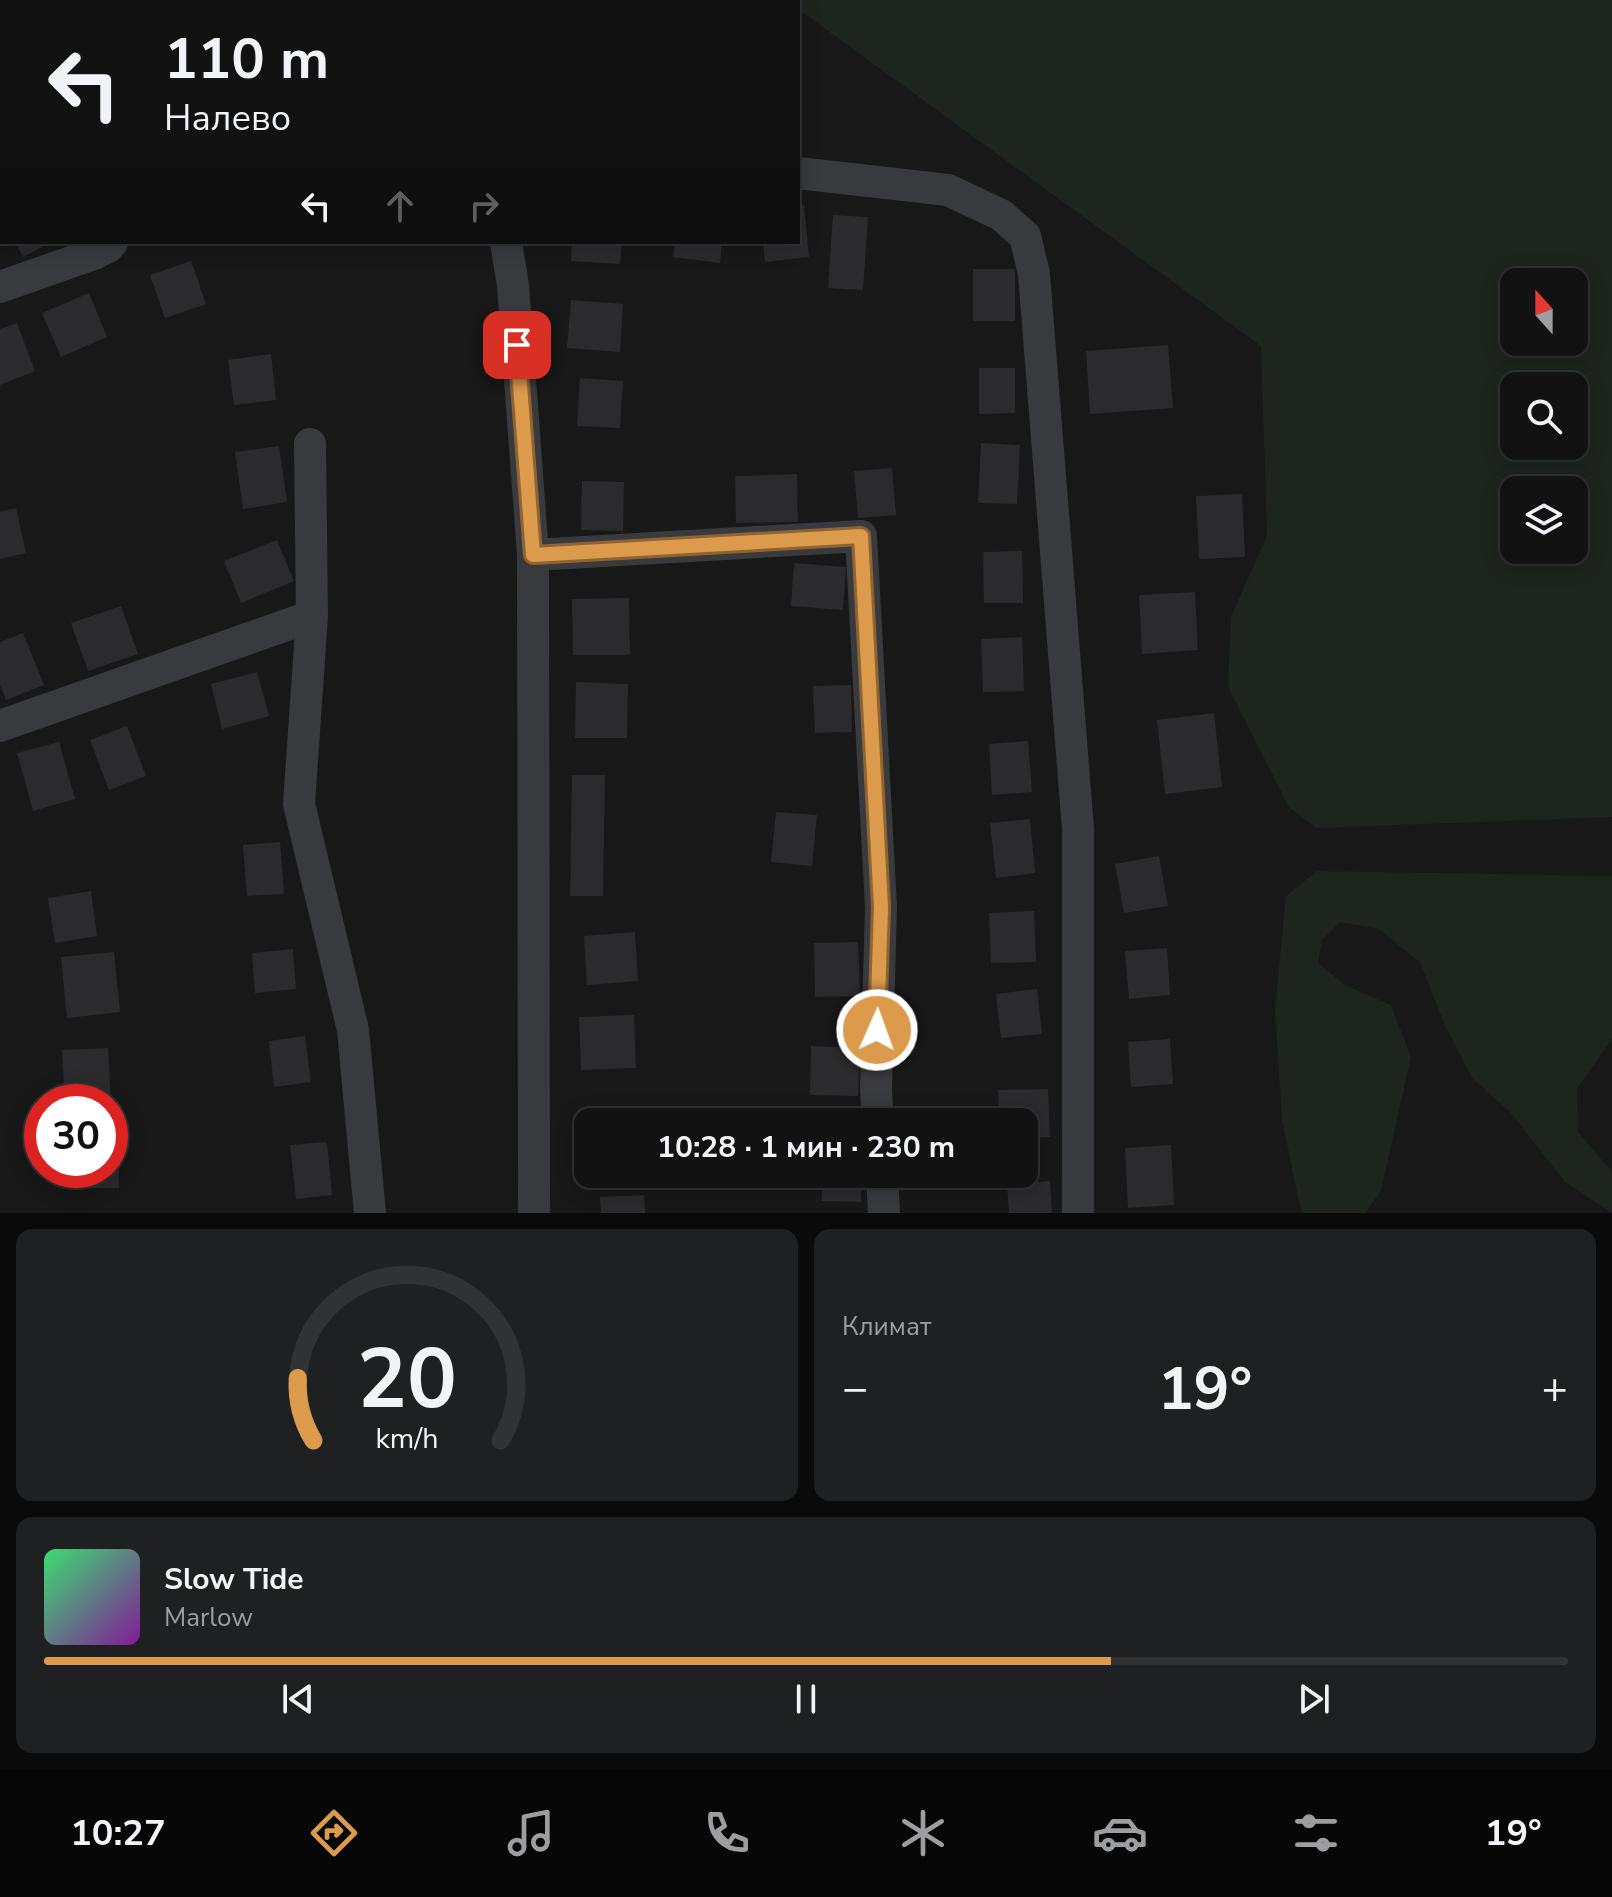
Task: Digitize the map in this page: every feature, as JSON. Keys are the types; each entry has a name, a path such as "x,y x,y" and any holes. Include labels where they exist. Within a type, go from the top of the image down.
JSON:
{"street":[{"path":"800,173 948,190 1001,215 1025,236 1034,274 1078,829 1078,1213"},
{"path":"0,287 94,254 110,244"},
{"path":"506,244 513,285 533,555 534,1213"},
{"path":"310,444 312,616 299,804 353,1030 370,1213"},
{"path":"533,555 861,536 881,907 877,1108"},
{"path":"0,726 312,616"},
{"path":"883,1188 884,1213"}],"shaded area":[{"path":"800,0 1612,0 1612,817 1316,828 1289,807 1228,687 1231,616 1267,536 1261,346 800,10"},
{"path":"1317,871 1612,876 1612,1039 1577,1089 1578,1132 1612,1172 1612,1213 1565,1182 1510,1112 1473,1079 1446,1028 1420,962 1378,929 1340,922 1322,940 1318,963 1345,985 1391,1005 1411,1057 1381,1191 1365,1213 1301,1211 1282,1120 1275,1009 1286,896"}],"building":[{"path":"800,205 804,205 809,257 765,262 763,244 800,244"},
{"path":"833,215 868,217 863,290 828,288"},
{"path":"17,244 47,244 23,257"},
{"path":"572,244 622,244 620,264 571,261"},
{"path":"675,244 722,244 720,263 673,257"},
{"path":"191,261 206,304 165,318 150,275"},
{"path":"973,269 1015,269 1015,321 973,321"},
{"path":"89,293 107,337 61,357 42,313"},
{"path":"571,300 623,304 620,352 567,348"},
{"path":"17,323 35,371 0,385 0,329"},
{"path":"1168,345 1173,408 1090,414 1086,351"},
{"path":"271,354 276,400 234,405 228,360"},
{"path":"979,368 1015,368 1015,413 979,414"},
{"path":"580,378 623,381 620,428 577,426"},
{"path":"981,443 1020,445 1017,504 978,503"},
{"path":"279,446 287,502 243,509 235,452"},
{"path":"892,468 896,515 858,518 854,471"},
{"path":"797,474 798,522 736,523 735,476"},
{"path":"582,481 624,482 623,531 581,530"},
{"path":"1242,494 1245,557 1199,559 1196,496"},
{"path":"16,508 26,553 0,559 0,512"},
{"path":"277,540 294,581 241,603 224,561"},
{"path":"1022,551 1023,603 984,603 983,552"},
{"path":"794,563 846,567 843,610 791,606"},
{"path":"1195,592 1198,650 1142,654 1139,595"},
{"path":"629,598 630,655 573,655 572,599"},
{"path":"121,606 138,654 88,671 71,623"},
{"path":"23,633 44,685 6,700 0,684 0,642"},
{"path":"1022,637 1024,691 983,692 981,639"},
{"path":"257,672 269,716 222,729 211,684"},
{"path":"576,682 628,684 627,738 575,738"},
{"path":"851,685 852,732 815,733 813,686"},
{"path":"1214,713 1222,787 1165,794 1157,720"},
{"path":"127,726 146,776 109,790 90,740"},
{"path":"1028,741 1032,792 992,795 989,744"},
{"path":"59,742 75,799 33,811 17,753"},
{"path":"572,775 605,775 603,896 570,896"},
{"path":"776,812 817,815 812,866 771,862"},
{"path":"1030,819 1035,873 996,878 990,823"},
{"path":"280,842 284,894 247,896 243,845"},
{"path":"1159,856 1168,906 1124,913 1115,864"},
{"path":"91,891 97,936 55,943 48,898"},
{"path":"1034,911 1036,962 991,963 989,913"},
{"path":"635,932 638,981 587,985 584,936"},
{"path":"858,942 860,996 815,997 814,943"},
{"path":"1167,948 1170,995 1129,999 1125,951"},
{"path":"293,949 296,989 255,993 252,953"},
{"path":"114,952 120,1012 67,1018 61,957"},
{"path":"1037,989 1042,1034 1001,1038 996,994"},
{"path":"634,1015 636,1068 581,1070 579,1017"},
{"path":"305,1036 311,1082 274,1087 269,1041"},
{"path":"1170,1039 1173,1084 1131,1087 1128,1042"},
{"path":"811,1046 860,1048 858,1096 810,1095"},
{"path":"108,1048 110,1084 64,1084 62,1050"},
{"path":"1048,1089 1050,1137 1038,1137 1038,1108 999,1108 998,1090"},
{"path":"327,1142 332,1195 296,1199 290,1145"},
{"path":"1171,1145 1174,1205 1128,1208 1125,1148"},
{"path":"1050,1181 1052,1213 1009,1213 1007,1188 1038,1188 1038,1182"},
{"path":"822,1188 861,1188 861,1202 822,1201"},
{"path":"644,1195 645,1213 601,1213 600,1197"}],"route":[{"path":"517,345 533,555 861,536 881,907 877,1030"}]}
